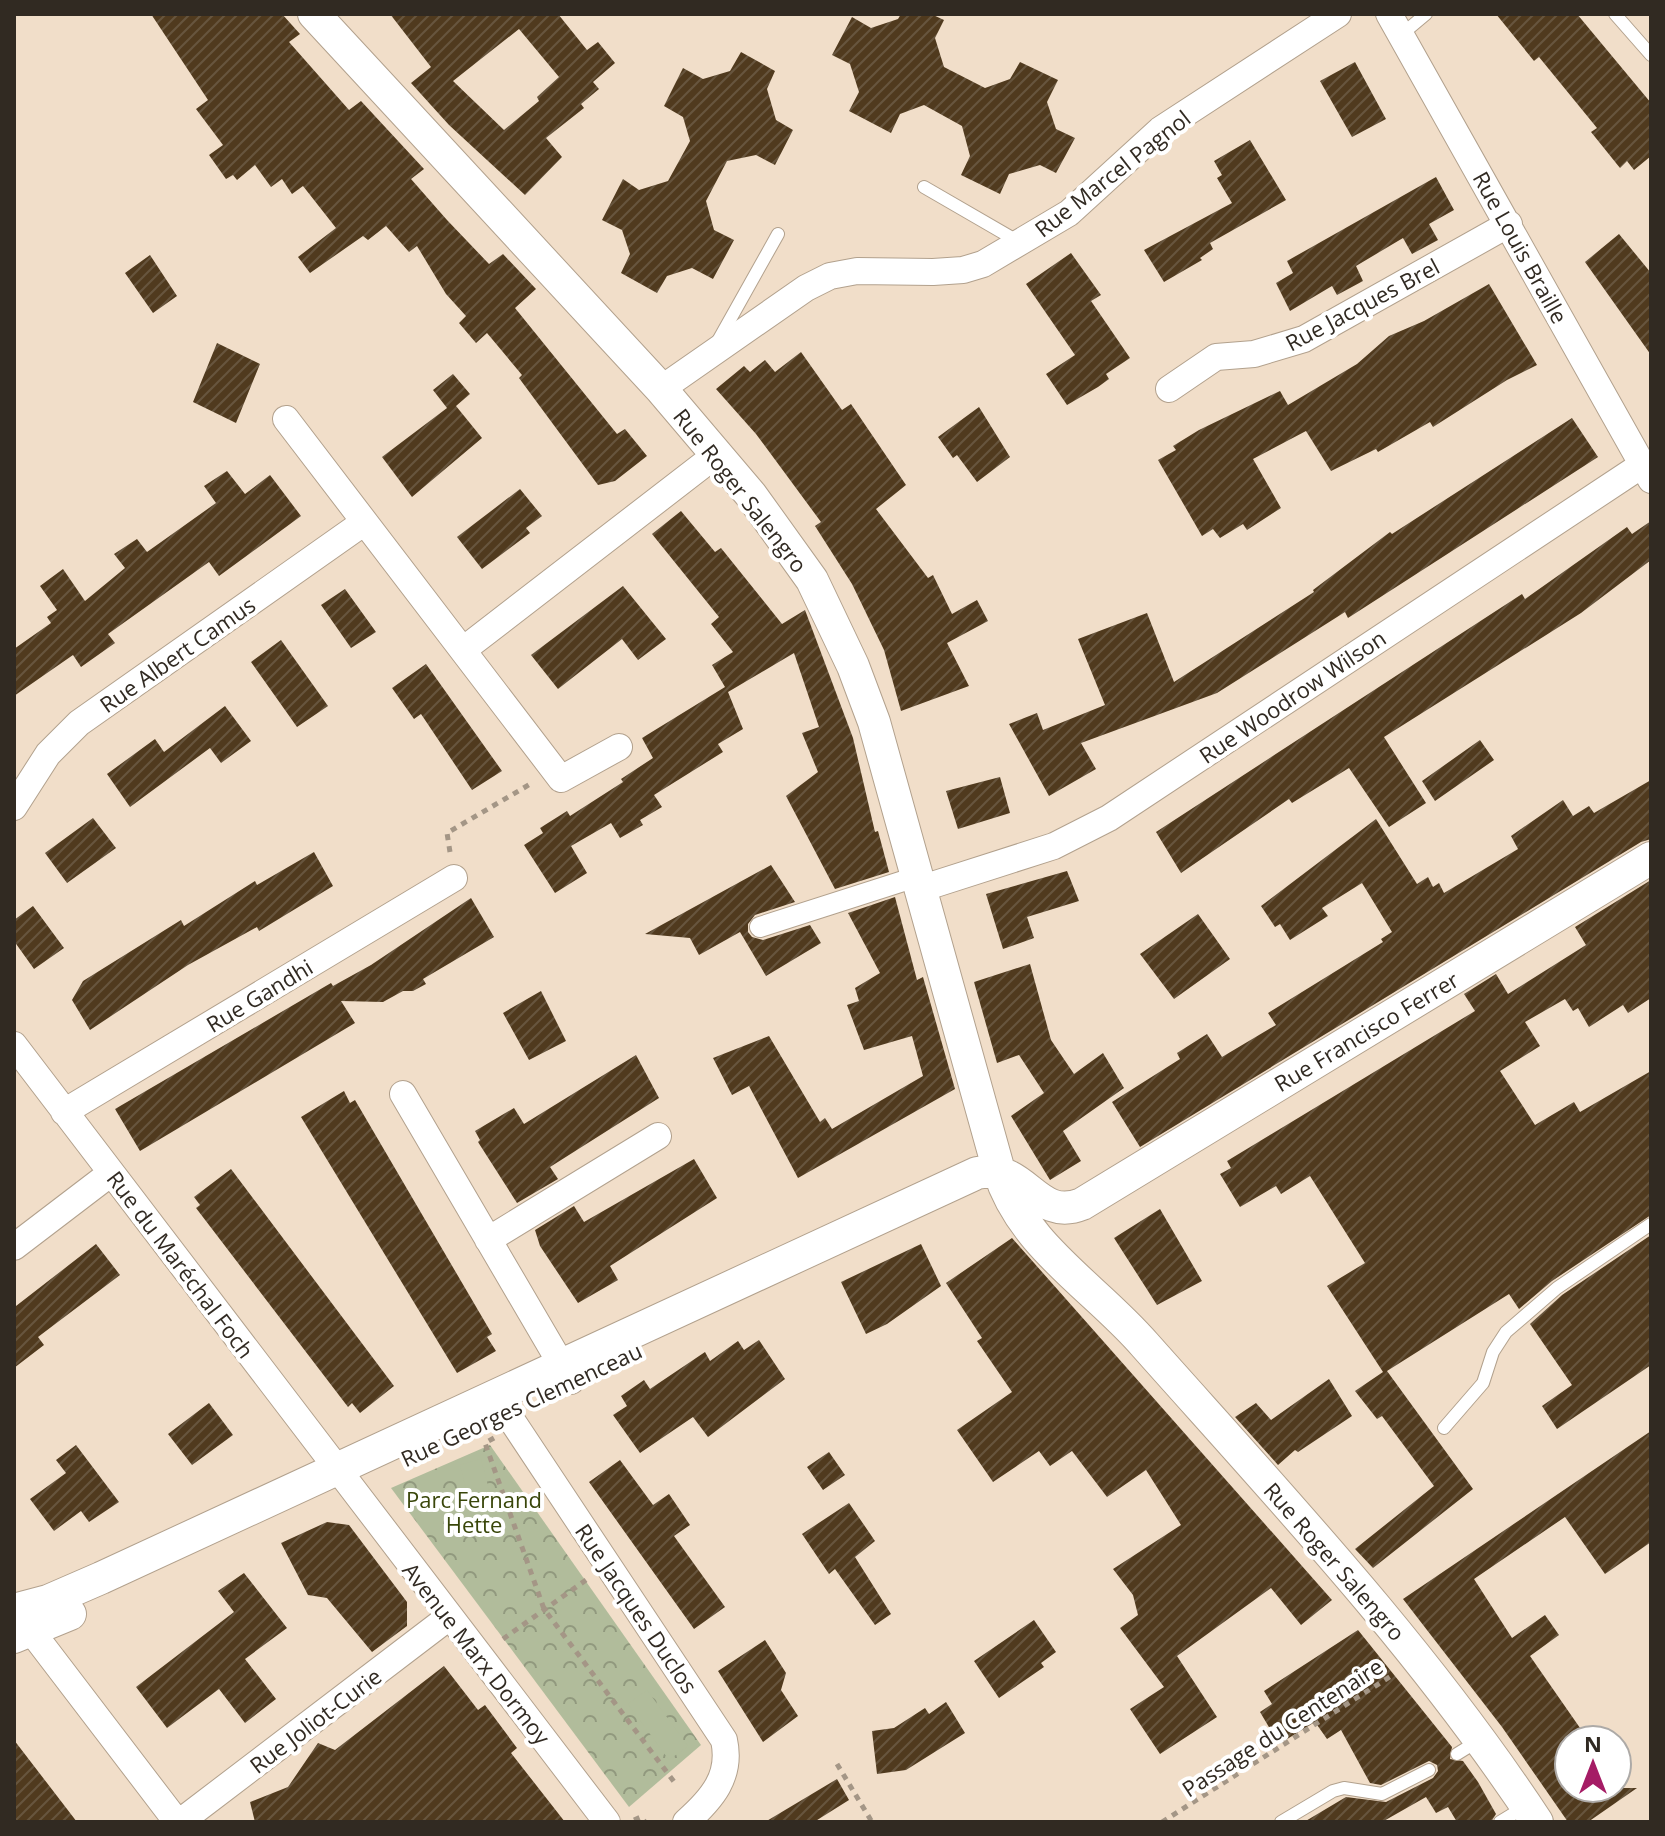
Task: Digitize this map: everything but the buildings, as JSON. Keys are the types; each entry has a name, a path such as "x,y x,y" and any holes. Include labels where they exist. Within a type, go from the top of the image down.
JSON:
{"street":[{"name":"Rue Roger Salengro","path":"314,14 661,389 788,543 831,616 874,722 999,1171 1014,1207 1040,1242 1117,1312"},
{"name":"Rue Marcel Pagnol","path":"661,389 806,288 830,276 857,271 963,270 983,264 1022,243 1069,213 1160,130 1338,14"},
{"name":"Rue Louis Braille","path":"1395,25 1647,473"},
{"name":"Rue Jacques Brel","path":"1169,389 1216,357 1254,354 1304,339 1509,224"},
{"path":"286,419 561,779 619,747"},
{"path":"463,650 717,454"},
{"name":"Rue Woodrow Wilson","path":"921,882 1054,846 1109,818 1647,473"},
{"name":"Rue Albert Camus","path":"14,807 48,754 79,723 363,523"},
{"name":"Rue Francisco Ferrer","path":"1082,1204 1651,858"},
{"name":"Rue Gandhi","path":"64,1112 454,878"},
{"path":"760,927 921,882"},
{"name":"Rue du Maréchal Foch","path":"14,1045 342,1476"},
{"path":"403,1094 566,1373"},
{"path":"488,1240 658,1136"},
{"path":"999,1171 1014,1177 1049,1205 1064,1208 1082,1204"},
{"name":"Rue Georges Clemenceau","path":"18,1619 342,1476 506,1411 566,1373 965,1178 999,1171"},
{"path":"14,1247 111,1173"},
{"name":"Rue Georges Clemenceau","path":"566,1373 961,1202 990,1198 1014,1207"},
{"name":"Rue Roger Salengro","path":"1082,1204 1070,1219 1068,1244 1075,1258 1117,1312 1419,1658 1469,1746 1521,1817"},
{"name":"Rue Jacques Duclos","path":"506,1411 720,1731 726,1751 726,1768 715,1792 687,1822"},
{"name":"Avenue Marx Dormoy","path":"342,1476 607,1822"},
{"name":"Rue Joliot-Curie","path":"178,1822 449,1617"},
{"path":"18,1619 178,1822"}],"lane":[{"path":"1395,25 1426,14"},
{"path":"1615,14 1651,55"},
{"path":"924,187 1022,243"},
{"path":"710,355 778,234"},
{"path":"1444,1428 1483,1383 1493,1352 1506,1332 1557,1288 1651,1224"},
{"path":"1281,1822 1333,1791 1344,1788 1382,1794 1429,1770"}],"path":[{"path":"454,878 447,833 529,784 561,779"},
{"path":"506,1411 485,1443 544,1609 675,1783"},
{"path":"479,1656 607,1565"},
{"name":"Passage du Centenaire","path":"1162,1822 1419,1658"},
{"path":"837,1764 872,1822"},
{"path":"630,1822 641,1817 645,1822"}],"green space":[{"name":"Parc Fernand Hette","path":"490,1445 701,1745 629,1807 391,1488"},
{"path":"481,1459 497,1520 475,1526 460,1465"},
{"path":"647,1690 688,1746 669,1760 628,1704"}]}
